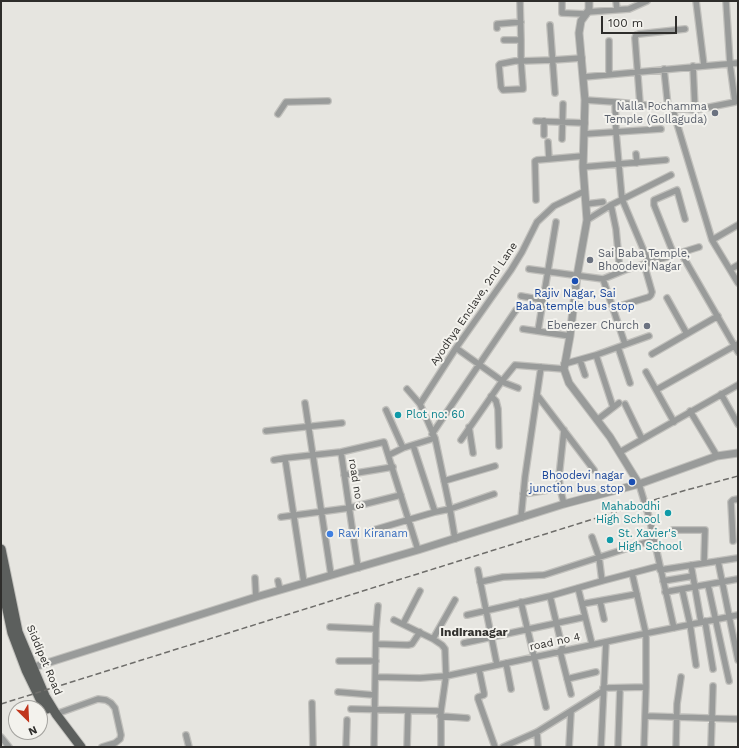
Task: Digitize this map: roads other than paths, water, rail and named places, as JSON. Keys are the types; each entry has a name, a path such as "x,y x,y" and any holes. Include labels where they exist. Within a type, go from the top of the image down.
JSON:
{"main road":[{"name":"Siddipet Road","path":"1,549 18,632 40,699 75,747"},
{"name":"Siddipet Road","path":"1,581 12,633 45,696 56,714 81,747"}],"street":[{"path":"520,1 521,61 523,89 503,90 501,87 499,65 502,63 521,61 582,58"},
{"path":"562,1 562,13 587,13 629,9 644,2"},
{"path":"589,1 589,10 581,21 579,33 585,100 583,167 587,220 570,336 564,366 569,383 620,452 638,484 649,517 674,628"},
{"path":"616,1 617,10"},
{"path":"696,1 704,66"},
{"path":"585,100 695,110 735,102 730,64 726,1"},
{"path":"497,28 496,24 521,22"},
{"path":"550,25 554,93"},
{"path":"640,104 636,35 685,29"},
{"path":"504,40 521,40"},
{"path":"609,41 609,74"},
{"path":"584,77 738,63"},
{"path":"693,66 695,110"},
{"path":"664,69 670,107 712,240 738,282"},
{"path":"278,114 286,102 328,101"},
{"path":"613,308 652,295 646,264 622,199 615,102"},
{"path":"562,139 563,104"},
{"path":"536,120 585,123"},
{"path":"544,121 544,135"},
{"path":"584,134 662,129"},
{"path":"548,142 549,159"},
{"path":"636,154 637,162"},
{"path":"536,200 535,161 583,156"},
{"path":"583,167 666,160"},
{"path":"587,220 622,199 671,175"},
{"path":"674,255 654,204 654,200 676,190 685,219"},
{"name":"Ayodhya Enclave, 2nd Lane","path":"420,404 456,348 511,270 522,252 536,222 554,206 585,191"},
{"path":"586,204 603,202"},
{"path":"611,205 616,229 620,272"},
{"path":"538,331 556,222"},
{"path":"712,240 738,225"},
{"path":"529,269 603,279 620,272 699,247"},
{"path":"681,253 736,345 738,352"},
{"path":"730,269 738,265"},
{"path":"603,279 625,344"},
{"path":"521,296 543,300"},
{"path":"667,298 687,334"},
{"path":"389,455 434,436 516,310"},
{"path":"652,354 718,316"},
{"path":"523,329 570,336"},
{"path":"461,440 491,396 515,365 541,367 564,366 649,336"},
{"path":"656,390 736,345"},
{"path":"618,347 630,382"},
{"path":"456,348 502,381 518,388"},
{"path":"596,355 613,407"},
{"path":"580,360 585,375"},
{"path":"521,518 541,367"},
{"path":"646,372 674,422"},
{"path":"620,452 738,385"},
{"path":"407,389 420,404 434,436 450,508 455,539"},
{"path":"721,394 738,424"},
{"path":"537,395 594,470"},
{"path":"491,396 496,401 498,409 499,446"},
{"path":"305,403 331,575"},
{"path":"597,420 613,407 622,403 642,439"},
{"path":"386,410 403,448"},
{"path":"690,411 717,456"},
{"path":"266,431 342,423"},
{"path":"469,427 473,453"},
{"path":"564,430 559,470 560,488 564,504"},
{"path":"274,460 312,454 340,452 384,442 418,550"},
{"path":"413,445 435,512"},
{"name":"road no 3","path":"340,452 358,568"},
{"path":"30,668 256,597 455,539 564,504 638,484 717,456 738,453"},
{"path":"284,458 304,583"},
{"path":"444,481 495,466"},
{"path":"344,475 393,467"},
{"path":"523,494 560,488"},
{"path":"370,531 494,494"},
{"path":"281,517 349,508 401,495"},
{"path":"733,541 731,502 738,499"},
{"path":"673,530 705,530 704,563"},
{"path":"592,538 599,557 602,580"},
{"path":"480,582 503,577 544,575 653,540"},
{"path":"467,615 550,596 602,580 632,573 738,558"},
{"path":"718,561 738,660"},
{"path":"691,565 713,669"},
{"path":"478,570 497,665"},
{"path":"632,573 646,634 644,747"},
{"path":"663,581 693,576"},
{"path":"255,578 256,597"},
{"path":"665,592 738,579"},
{"path":"278,581 280,590"},
{"path":"708,584 729,681"},
{"path":"578,588 592,644"},
{"path":"682,589 690,624 696,665"},
{"path":"404,624 420,591"},
{"path":"582,604 637,594"},
{"path":"550,596 571,694"},
{"path":"433,639 455,600"},
{"path":"600,601 604,619"},
{"path":"521,602 546,707"},
{"path":"374,747 374,695 378,606"},
{"name":"road no 4","path":"376,677 420,678 446,676 592,644 738,615"},
{"path":"464,643 585,617"},
{"path":"394,620 433,639 445,649 446,676 441,714 440,747"},
{"path":"330,627 376,629"},
{"path":"376,644 412,644 420,632"},
{"path":"601,747 606,642"},
{"path":"339,660 376,660"},
{"path":"506,663 511,688"},
{"path":"479,669 484,695 478,697 478,699 495,747"},
{"path":"567,679 596,672"},
{"path":"676,747 681,677"},
{"path":"711,747 713,686"},
{"path":"503,747 537,732 571,712 603,690 646,687"},
{"path":"618,747 620,688"},
{"path":"338,692 374,695"},
{"path":"56,714 98,699 106,700 111,703 115,708 121,735 120,739 115,743 102,747"},
{"path":"312,703 314,747"},
{"path":"351,709 408,711 467,718"},
{"path":"407,747 408,711"},
{"path":"569,747 571,712"},
{"path":"645,716 738,719"},
{"path":"346,747 347,720"},
{"path":"537,732 538,747"},
{"path":"186,735 189,747"},
{"path":"1,737 9,747"}],"railway":[{"path":"1,704 683,491 738,476"}],"place":[{"name":"Nalla Pochamma Temple (Gollaguda)","path":"715,113"},
{"name":"Sai Baba Temple, Bhoodevi Nagar","path":"590,260"},
{"name":"Rajiv Nagar, Sai Baba temple bus stop","path":"575,281"},
{"name":"Ebenezer Church","path":"647,326"},
{"name":"Plot no: 60","path":"398,415"},
{"name":"Bhoodevi nagar junction bus stop","path":"632,482"},
{"name":"Mahabodhi High School","path":"668,513"},
{"name":"Ravi Kiranam","path":"330,534"},
{"name":"St. Xavier's High School","path":"610,540"}],"district":[{"name":"Indiranagar","path":"474,632"}]}
